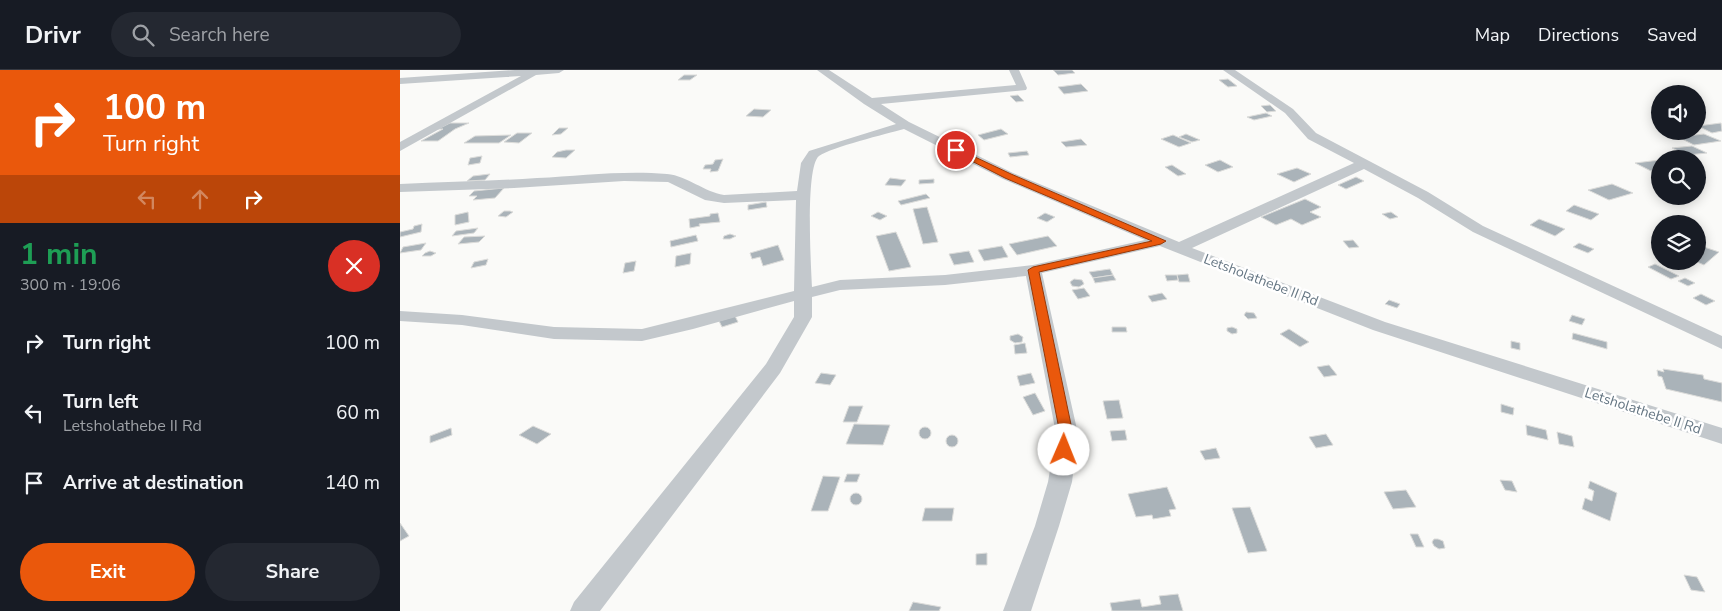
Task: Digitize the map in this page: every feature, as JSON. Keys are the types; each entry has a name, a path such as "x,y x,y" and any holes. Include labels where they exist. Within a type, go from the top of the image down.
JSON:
{"street":[{"path":"400,81 559,70"},
{"name":"Letsholathebe II Rd","path":"822,70 868,102 905,124 1008,176 1161,241 1379,326 1722,436"},
{"path":"868,102 1022,88 1014,70"},
{"path":"1228,70 1289,111 1312,136 1423,195 1495,238 1722,344"},
{"path":"400,147 455,114 480,104 535,72"},
{"path":"400,92 463,76"},
{"path":"584,611 773,368 803,317 804,195 808,162 814,154 831,147 905,124"},
{"path":"1179,248 1363,164"},
{"path":"400,188 514,184 624,177 669,178 710,197 724,199 804,195"},
{"path":"400,316 462,320 554,333 642,335 840,285 944,280 1033,270 1161,241"},
{"path":"1017,611 1047,526 1060,482 1067,434 1033,270"}],"building":[{"path":"1053,70 1072,70 1075,73 1058,75"},
{"path":"684,75 697,75 690,80 678,80"},
{"path":"1228,79 1237,86 1228,87 1219,80"},
{"path":"1081,84 1088,91 1064,94 1058,87"},
{"path":"1018,95 1024,101 1016,102 1010,96"},
{"path":"1270,105 1276,111 1267,112 1261,106"},
{"path":"754,109 771,110 763,117 746,116"},
{"path":"1266,113 1272,116 1254,120 1247,117"},
{"path":"450,123 469,123 455,129 438,141 421,141 443,129 438,129"},
{"path":"1721,123 1722,131 1712,133 1706,130 1706,125"},
{"path":"559,128 568,128 561,134 552,135"},
{"path":"1001,129 1008,134 984,140 978,135"},
{"path":"517,133 532,133 519,143 504,142"},
{"path":"1186,134 1200,140 1192,142 1179,137"},
{"path":"511,135 499,143 464,143 475,136"},
{"path":"1173,135 1191,143 1179,147 1161,139"},
{"path":"1706,135 1721,141 1694,145 1684,140 1706,140"},
{"path":"1081,139 1087,145 1066,147 1061,142"},
{"path":"1692,146 1701,150 1676,150 1672,148"},
{"path":"575,150 566,158 552,157 557,152"},
{"path":"1027,151 1029,155 1010,157 1008,153"},
{"path":"482,156 480,163 468,165 470,158"},
{"path":"723,159 718,171 710,172 711,169 703,169 705,165 713,164 715,160"},
{"path":"1220,160 1233,167 1218,172 1205,165"},
{"path":"1651,161 1651,171 1635,163"},
{"path":"1172,165 1186,174 1178,176 1165,167"},
{"path":"1297,168 1311,174 1294,182 1277,174"},
{"path":"490,174 485,180 467,181 473,176"},
{"path":"1356,177 1364,181 1346,189 1338,185"},
{"path":"890,178 906,180 901,186 885,185"},
{"path":"934,179 934,183 919,184 919,180"},
{"path":"1612,184 1633,193 1609,200 1588,190"},
{"path":"504,188 495,198 473,200 477,196 469,196 474,191"},
{"path":"926,194 930,198 901,205 898,201"},
{"path":"1305,199 1321,207 1310,212 1321,217 1302,225 1291,219 1276,225 1261,217"},
{"path":"766,202 767,207 748,210 748,205"},
{"path":"1574,205 1599,214 1591,220 1566,211"},
{"path":"927,207 938,242 923,244 913,209"},
{"path":"504,211 513,212 506,217 498,216"},
{"path":"468,212 469,222 455,225 455,215"},
{"path":"878,212 887,216 880,220 871,216"},
{"path":"1391,212 1398,217 1390,219 1382,214"},
{"path":"718,213 720,222 699,224 700,226 690,228 689,219"},
{"path":"1045,213 1055,217 1047,222 1037,218"},
{"path":"1539,219 1565,229 1555,236 1530,225"},
{"path":"422,224 421,232 400,237 400,232 413,229 414,226"},
{"path":"478,228 474,233 452,236 456,231"},
{"path":"896,232 911,267 889,271 876,236"},
{"path":"730,234 736,236 730,239 723,239 724,236"},
{"path":"696,235 698,241 671,247 670,241"},
{"path":"485,236 479,242 458,244 464,237"},
{"path":"1048,236 1057,246 1017,255 1009,244"},
{"path":"1353,240 1359,247 1349,248 1343,241"},
{"path":"426,243 421,250 400,253 403,247"},
{"path":"1579,243 1594,249 1588,253 1573,247"},
{"path":"778,245 784,260 763,266 760,257 752,259 750,253"},
{"path":"1002,246 1008,257 984,261 978,250"},
{"path":"1706,248 1719,252 1706,263"},
{"path":"430,251 436,253 431,256 422,256 425,253"},
{"path":"969,251 974,262 954,265 949,254"},
{"path":"691,253 690,264 675,267 676,256"},
{"path":"488,259 486,265 471,268 474,262"},
{"path":"636,261 634,271 623,273 625,263"},
{"path":"1110,269 1113,275 1093,278 1089,272"},
{"path":"1654,270 1667,270 1679,276 1671,279"},
{"path":"1188,274 1190,282 1179,282 1177,275"},
{"path":"1113,275 1116,280 1095,283 1093,278"},
{"path":"1165,275 1177,275 1178,280 1167,281"},
{"path":"1685,278 1695,283 1688,286 1678,281"},
{"path":"1074,279 1082,280 1084,284 1079,287 1072,286 1070,282"},
{"path":"1084,288 1090,296 1078,299 1072,290"},
{"path":"1162,293 1167,299 1152,302 1148,296"},
{"path":"1701,294 1715,301 1706,305 1693,298"},
{"path":"1389,300 1400,304 1397,308 1385,304"},
{"path":"1246,312 1254,313 1257,318 1248,319 1244,315"},
{"path":"1572,315 1585,319 1582,325 1569,321"},
{"path":"735,316 738,322 722,327 719,321"},
{"path":"1112,327 1126,327 1127,332 1112,332"},
{"path":"1227,328 1237,329 1237,333 1232,334 1227,331"},
{"path":"1289,329 1309,342 1300,347 1280,334"},
{"path":"1573,333 1607,342 1607,349 1572,339"},
{"path":"1018,334 1023,337 1022,342 1015,343 1010,340 1010,336"},
{"path":"1511,341 1520,343 1520,350 1511,348"},
{"path":"1025,343 1027,353 1015,354 1014,345"},
{"path":"1329,365 1337,375 1324,377 1317,367"},
{"path":"1663,369 1703,375 1704,379 1722,383 1722,402 1666,389 1662,377 1658,376 1657,370 1664,372"},
{"path":"821,373 836,375 830,385 815,383"},
{"path":"1031,373 1035,383 1020,386 1017,376"},
{"path":"1035,393 1045,411 1033,415 1023,397"},
{"path":"1119,400 1123,418 1107,419 1103,401"},
{"path":"1501,404 1514,408 1513,415 1501,412"},
{"path":"849,406 863,406 857,422 843,422"},
{"path":"854,424 890,425 883,445 846,444"},
{"path":"1526,425 1546,430 1548,440 1527,435"},
{"path":"533,426 551,434 537,444 519,435"},
{"path":"927,427 930,428 930,438 923,439 920,438 919,431 920,428"},
{"path":"451,428 452,435 430,443 430,436"},
{"path":"1125,430 1127,440 1112,441 1110,431"},
{"path":"1557,432 1572,436 1574,447 1559,444"},
{"path":"1326,434 1333,445 1316,448 1309,437"},
{"path":"952,435 958,441 952,447 946,441"},
{"path":"1216,448 1220,458 1205,460 1200,451"},
{"path":"847,474 860,474 857,482 844,482"},
{"path":"823,476 840,477 828,511 811,511"},
{"path":"1500,480 1512,481 1517,492 1505,490"},
{"path":"1590,481 1617,493 1610,521 1582,509 1585,498 1592,501 1594,491 1588,488"},
{"path":"1167,487 1176,509 1169,510 1171,516 1153,519 1152,515 1136,517 1128,494"},
{"path":"1406,490 1416,507 1393,509 1384,492"},
{"path":"854,493 858,493 862,499 858,505 854,505 850,501 850,497"},
{"path":"1250,507 1267,551 1248,553 1232,508"},
{"path":"925,508 954,508 952,521 922,521"},
{"path":"400,523 409,536 400,541"},
{"path":"1410,534 1418,534 1424,547 1416,547"},
{"path":"1434,539 1443,541 1445,548 1439,549 1434,546 1432,542"},
{"path":"987,553 987,565 976,565 976,554"},
{"path":"1684,575 1697,577 1705,592 1691,590"},
{"path":"1178,594 1183,611 1112,611 1110,603 1140,599 1142,607 1161,604 1159,596"},
{"path":"913,602 941,607 939,611 909,611"}],"route":[{"path":"956,150 1008,176 1161,241 1033,270 1067,434 1064,450"}]}
